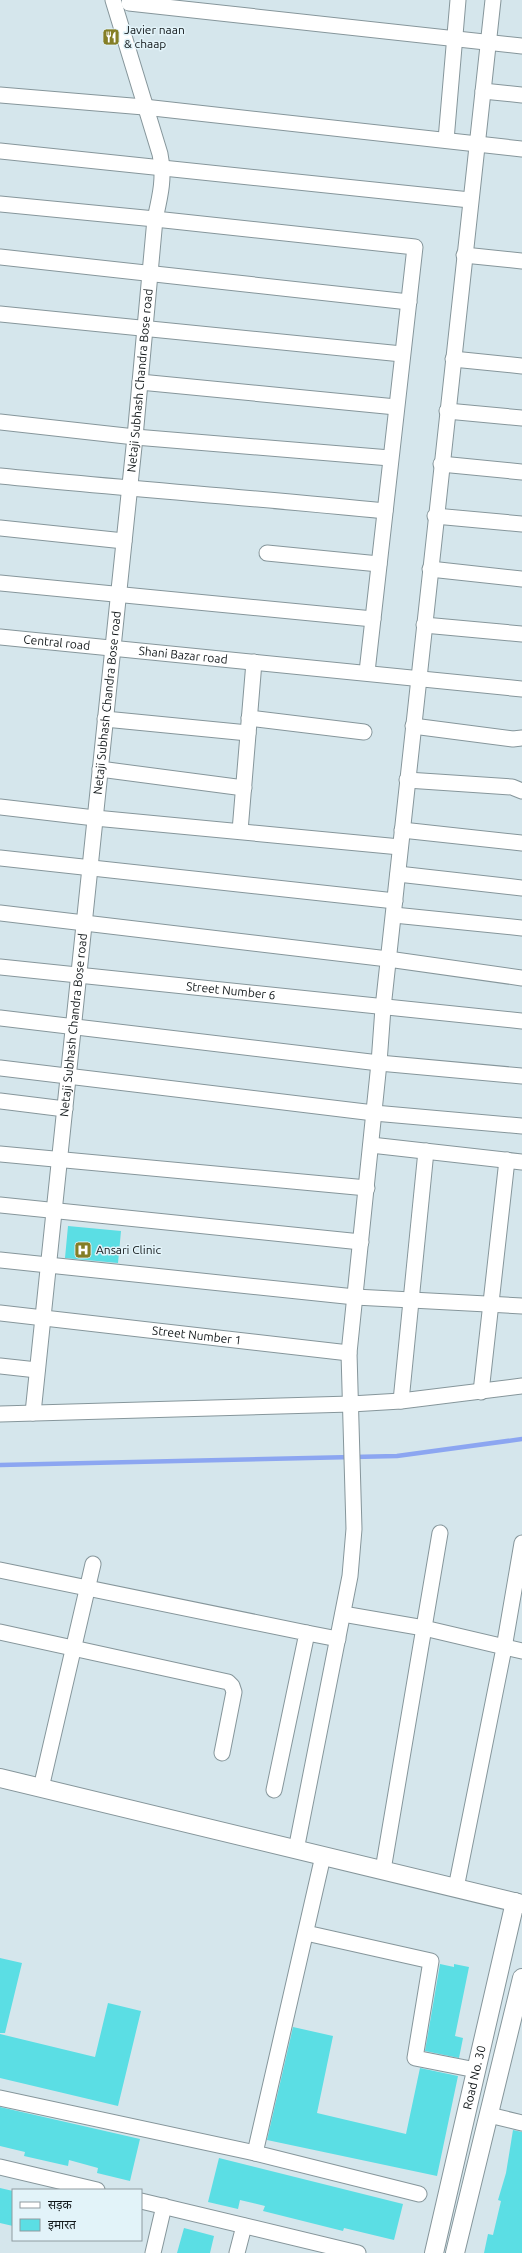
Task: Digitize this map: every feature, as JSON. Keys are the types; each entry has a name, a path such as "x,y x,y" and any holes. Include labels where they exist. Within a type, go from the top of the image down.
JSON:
{"street":[{"name":"Netaji Subhash Chandra Bose road","path":"33,1413 130,489 155,219 162,189 163,168 113,0"},
{"path":"446,140 456,39 458,0"},
{"path":"296,1850 350,1576 354,1529 353,1427 349,1353 367,1188 388,959 435,516 493,0"},
{"path":"125,40 129,2 522,46"},
{"path":"483,91 522,95"},
{"path":"0,95 144,107 522,149"},
{"path":"0,151 470,200"},
{"path":"0,204 155,219 415,248 410,302 402,354 390,458 367,672"},
{"path":"464,256 522,260"},
{"path":"0,257 410,302"},
{"path":"0,314 402,354"},
{"path":"453,359 522,366"},
{"path":"140,382 396,407"},
{"path":"447,411 522,418"},
{"path":"0,422 135,437 390,458"},
{"path":"441,464 522,472"},
{"path":"0,476 130,489 231,495 385,511"},
{"path":"435,516 522,524"},
{"path":"0,528 124,541"},
{"path":"267,553 379,564"},
{"path":"430,569 522,579"},
{"path":"0,583 373,619"},
{"path":"424,625 522,634"},
{"name":"Central road","path":"0,637 113,648"},
{"name":"Shani Bazar road","path":"113,648 418,677 522,689"},
{"path":"240,831 254,662"},
{"path":"249,718 364,732"},
{"path":"105,719 248,733"},
{"path":"413,726 513,739 522,738"},
{"path":"100,769 244,788"},
{"path":"407,780 512,787 522,791"},
{"path":"0,807 95,818 400,847"},
{"path":"402,830 522,843"},
{"path":"0,858 90,868 394,908 522,928"},
{"path":"398,874 522,888"},
{"path":"0,912 388,959 522,978"},
{"name":"Street Number 6","path":"0,968 522,1021"},
{"path":"0,1018 379,1063 522,1076"},
{"path":"0,1068 374,1113 522,1126"},
{"path":"0,1101 65,1109"},
{"path":"371,1145 522,1162"},
{"path":"401,1401 426,1151"},
{"path":"0,1154 367,1188"},
{"path":"482,1392 490,1304 507,1160"},
{"path":"0,1205 361,1242"},
{"path":"0,1260 355,1297 522,1306"},
{"name":"Street Number 1","path":"0,1313 349,1353"},
{"path":"0,1366 37,1370"},
{"path":"0,1414 351,1404 401,1401 522,1386"},
{"path":"383,1870 440,1533"},
{"path":"456,1888 504,1648 522,1547"},
{"path":"41,1788 93,1564"},
{"path":"0,1570 87,1589 338,1639"},
{"path":"343,1614 424,1628 522,1651"},
{"path":"0,1632 228,1682 232,1686 234,1692 222,1753"},
{"path":"274,1790 307,1633"},
{"path":"0,1778 519,1903"},
{"path":"255,2154 323,1856"},
{"name":"Road No. 30","path":"434,2253 476,2070 519,1903"},
{"path":"306,1933 431,1961 415,2058 476,2070"},
{"name":"Road No. 30","path":"455,2253 522,1978"},
{"path":"0,2098 255,2154 419,2194"},
{"path":"489,2115 522,2123"},
{"path":"0,2166 93,2189"},
{"path":"142,2201 358,2253"},
{"path":"152,2253 164,2206"},
{"path":"237,2253 244,2226"}],"building":[{"path":"68,1226 121,1231 118,1263 65,1258"},
{"path":"0,1958 22,1963 5,2033 0,2033"},
{"path":"440,1964 454,1967 454,1964 469,1967 455,2036 463,2038 459,2058 425,2051"},
{"path":"108,2003 141,2011 118,2106 0,2078 0,2034 95,2057"},
{"path":"293,2027 333,2036 317,2113 406,2134 420,2068 458,2076 437,2176 267,2140"},
{"path":"0,2107 140,2139 130,2181 97,2173 98,2168 69,2160 68,2166 24,2156 25,2152 0,2146"},
{"path":"513,2130 522,2132 522,2253 484,2253 488,2234 493,2235 501,2201 498,2200 506,2173"},
{"path":"219,2158 403,2204 394,2240 344,2228 343,2231 263,2211 265,2206 240,2200 238,2209 208,2202"},
{"path":"0,2188 12,2191 12,2226 0,2223"},
{"path":"184,2228 214,2236 210,2253 177,2253"}],"waterway":[{"path":"0,1465 397,1456 522,1439"}],"place":[{"name":"Javier naan & chaap","path":"111,37"},
{"name":"Ansari Clinic","path":"83,1250"}]}
